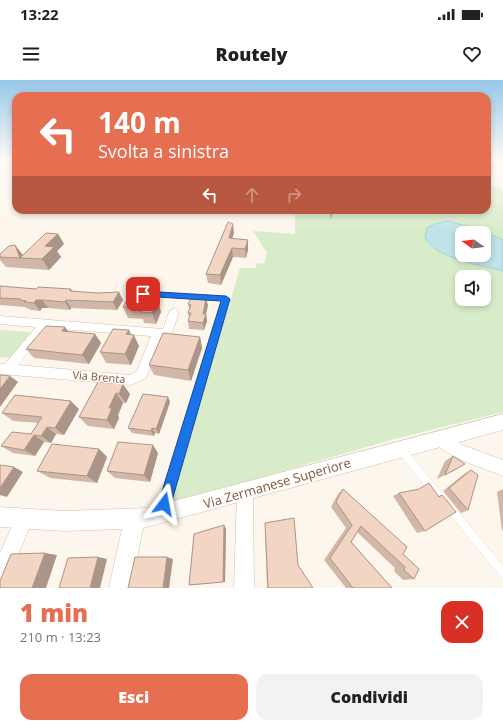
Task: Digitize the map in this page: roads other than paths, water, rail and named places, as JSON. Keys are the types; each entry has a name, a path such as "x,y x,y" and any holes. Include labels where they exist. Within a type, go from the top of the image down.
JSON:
{"street":[{"path":"0,320 166,333 174,312"},
{"name":"Via Brenta","path":"3,371 45,323"},
{"name":"Via Brenta","path":"3,371 131,380 142,374 157,336 155,332"},
{"name":"Via Zermanese Superiore","path":"0,517 64,521 134,520 162,515 439,438 503,422"},
{"path":"439,438 461,452 503,468"},
{"path":"244,588 245,492"},
{"path":"0,574 24,518"},
{"path":"120,588 134,520"}],"lane":[{"path":"130,293 226,299 167,492 162,515"},
{"path":"400,449 503,573"}],"water":[{"path":"447,221 466,226 455,226 455,258 448,256 430,244 425,237 427,228 434,224"},
{"path":"491,235 503,240 503,271 466,262 491,262"}]}
